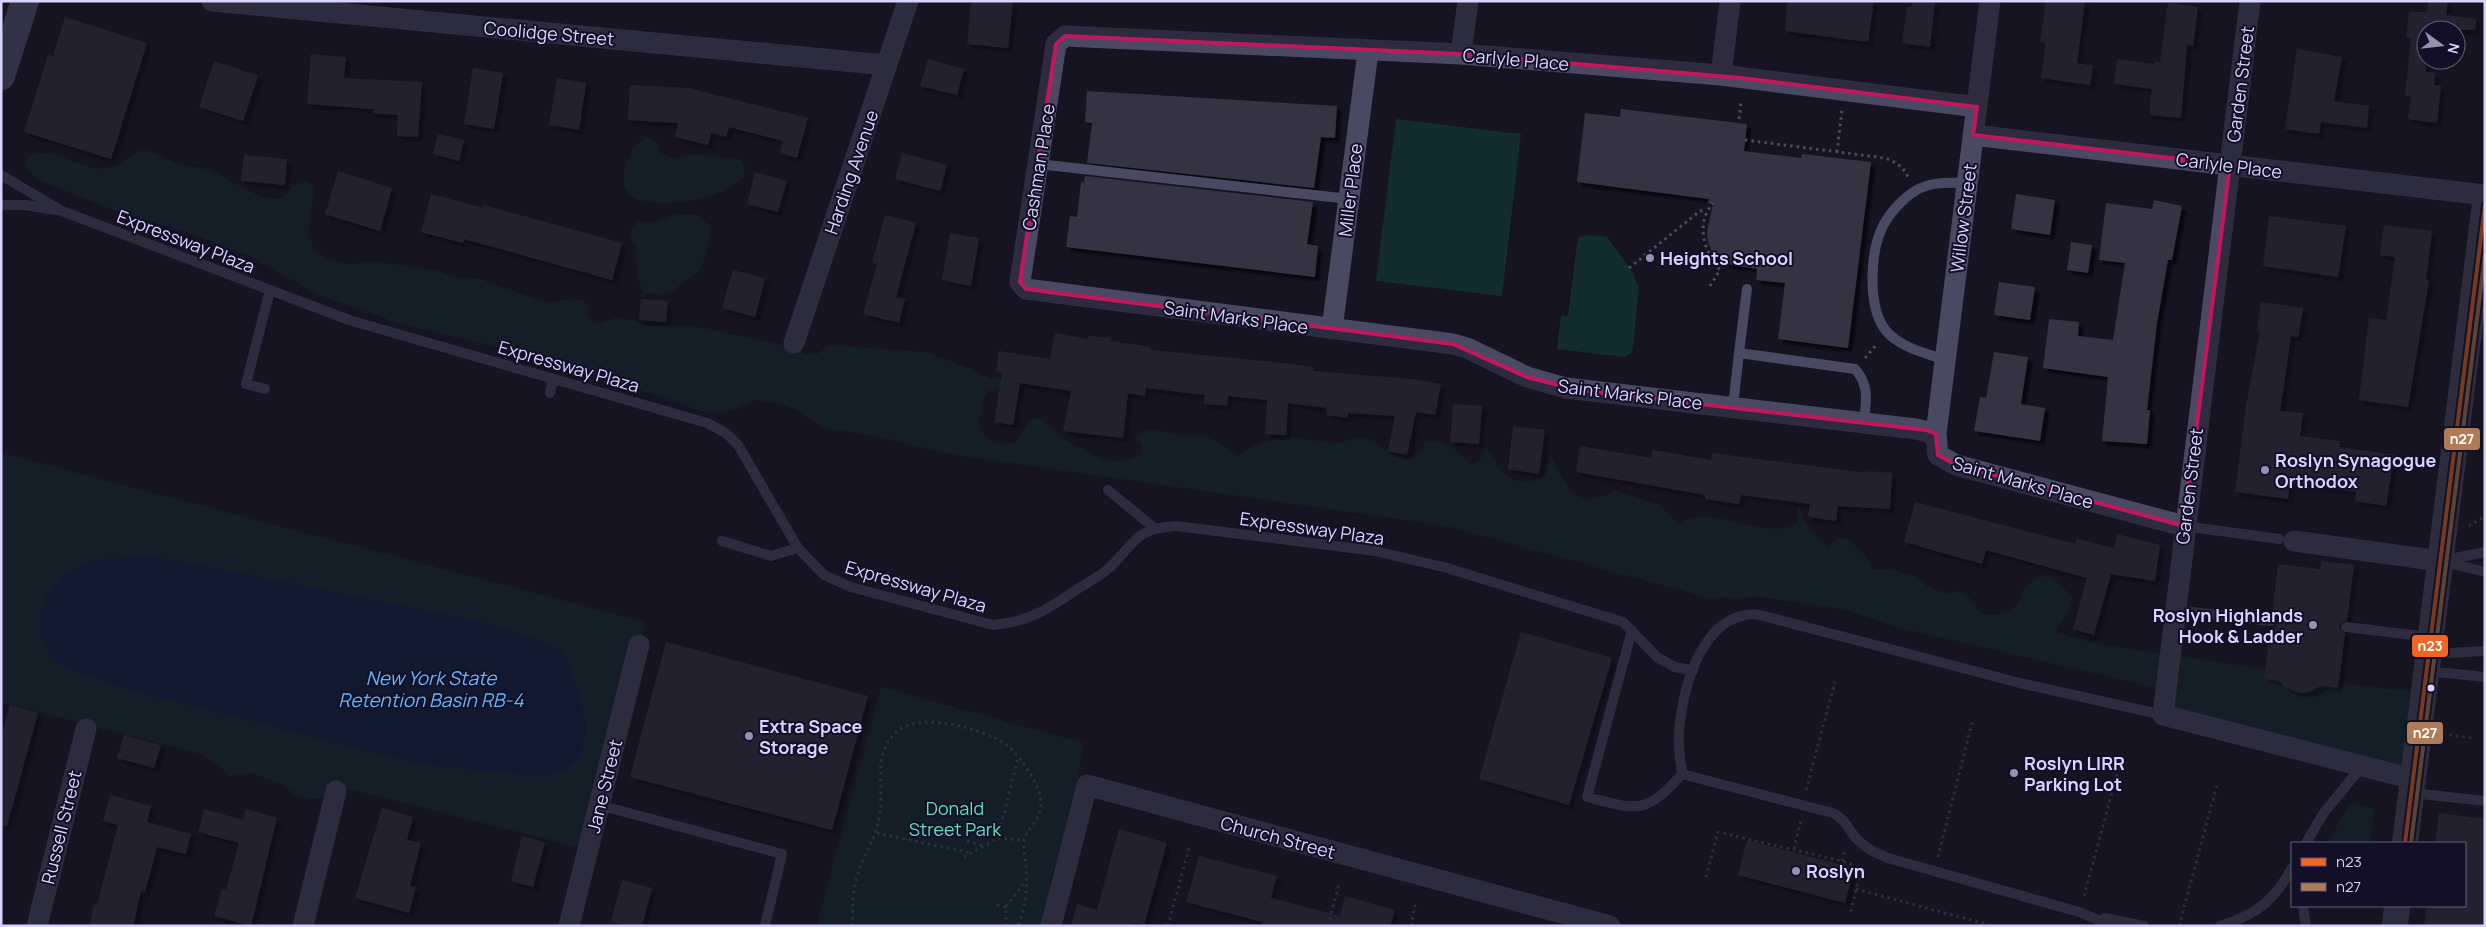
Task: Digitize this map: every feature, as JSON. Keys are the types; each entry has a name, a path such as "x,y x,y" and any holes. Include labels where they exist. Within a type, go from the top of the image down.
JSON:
{"main road":[{"path":"1,76 25,1"}],"street":[{"name":"Coolidge Street","path":"212,1 887,66"},
{"name":"Harding Avenue","path":"794,343 908,1"},
{"path":"1461,54 1468,1"},
{"path":"1721,75 1730,1"},
{"name":"Willow Street","path":"1936,434 1990,1"},
{"name":"Garden Street","path":"2163,715 2184,526 2250,1"},
{"name":"Carlyle Place","path":"1056,44 1065,36 1368,52 1461,54 1721,75 1977,107"},
{"name":"Cashman Place","path":"1026,289 1020,282 1056,44"},
{"name":"Miller Place","path":"1332,329 1368,52"},
{"name":"Carlyle Place","path":"1973,135 2485,195"},
{"path":"2405,842 2485,203"},
{"name":"Saint Marks Place","path":"1026,289 1453,344 1468,348 1527,377 1555,386 1916,428 1936,434 1938,455 1956,465 2184,526"},
{"path":"2286,540 2440,561"},
{"name":"Jane Street","path":"569,926 639,646"},
{"path":"2163,715 2362,766 2412,786"},
{"name":"Russell Street","path":"37,926 86,729"},
{"name":"Church Street","path":"1051,926 1087,785 1610,926"},
{"path":"303,926 336,791"},
{"path":"2396,926 2397,907"}],"lane":[{"path":"1038,164 1349,199"},
{"name":"Expressway Plaza","path":"1,175 62,211 349,320 707,423 726,433 738,446 798,548 824,575 851,587 993,625 1014,624 1046,610 1107,570 1136,537 1154,528 1176,526 1375,551 1447,568 1623,622 1658,658 1675,667 1693,671"},
{"path":"1946,360 1908,348 1887,332 1877,315 1872,292 1874,261 1881,229 1893,211 1915,191 1938,183 1967,183"},
{"name":"Expressway Plaza","path":"1,205 25,205 62,211"},
{"path":"1733,406 1747,289"},
{"path":"265,389 246,384 270,290"},
{"path":"1739,352 1855,368 1865,379 1864,422"},
{"path":"550,393 553,379"},
{"path":"1108,490 1154,528"},
{"path":"2184,526 2286,540"},
{"path":"722,541 771,556 798,548"},
{"path":"2440,561 2485,552"},
{"path":"2440,561 2485,572"},
{"path":"2175,610 2271,621"},
{"path":"1632,630 1587,797 1627,807 1644,806 1663,796 1682,774 1679,731 1683,705 1693,671 1704,647 1724,624 1740,616 1756,614 2020,683 2163,715"},
{"path":"2346,626 2429,654 2485,677"},
{"path":"2429,654 2485,651"},
{"path":"2307,842 2324,814 2362,766"},
{"path":"1682,774 1837,815 1857,840 1870,851 2079,912 2144,926"},
{"path":"2412,786 2485,801"},
{"path":"599,805 782,854 765,926"},
{"path":"2220,926 2238,920 2262,908 2281,888 2291,870"},
{"path":"2303,907 2306,926"},
{"path":"2079,912 2113,926"}],"path":[{"path":"1837,152 1845,91"},
{"path":"1739,119 1740,103"},
{"path":"1745,140 1885,158 1896,163 1904,170 1915,191"},
{"path":"1710,286 1720,270 1713,262 1704,242 1706,211 1712,204"},
{"path":"1629,268 1700,210 1706,211"},
{"path":"1855,368 1887,332"},
{"path":"2467,527 2485,516"},
{"path":"1806,791 1835,682"},
{"path":"1934,871 1973,719"},
{"path":"852,926 853,892 857,875 877,833 881,803 882,753 895,733 904,727 928,722 986,733 1006,744 1036,783 1040,798 1036,823 1024,840 1027,877 1025,908 1018,926"},
{"path":"2440,734 2472,738"},
{"path":"998,838 1018,758"},
{"path":"2079,912 2121,759"},
{"path":"2179,926 2217,785"},
{"path":"1794,849 1805,807"},
{"path":"1706,877 1718,832 1794,849 1855,865 1860,874 1850,914"},
{"path":"877,833 971,853"},
{"path":"964,857 998,838 1024,840"},
{"path":"967,841 986,846"},
{"path":"1168,926 1190,844"},
{"path":"1006,926 1006,907 1027,877"},
{"path":"1328,926 1339,884"},
{"path":"1856,889 1993,926"},
{"path":"998,905 1006,907"},
{"path":"1411,926 1415,905"}],"highlighted area":[{"path":"1065,36 1461,54 1741,78 1977,107 1973,135 2230,165 2184,526 1956,465 1938,455 1936,434 1926,430 1578,390 1527,377 1453,344 1026,289 1020,282 1056,44"}],"green space":[{"path":"1396,119 1521,134 1502,296 1376,281"},
{"path":"645,137 657,142 660,153 677,158 696,154 741,160 745,168 742,179 716,194 685,201 658,203 634,197 627,190 624,180 625,167 633,150"},
{"path":"144,150 175,163 212,171 257,195 265,197 284,198 294,185 308,181 314,189 308,235 316,252 330,260 351,265 373,261 438,271 459,278 479,279 549,303 568,299 584,300 588,307 588,316 593,322 600,324 615,318 631,320 646,326 695,326 777,344 810,355 820,353 828,345 925,352 969,368 990,379 996,378 1011,385 1010,391 999,388 990,390 985,398 983,410 979,418 980,428 985,436 1002,445 1016,442 1031,419 1046,422 1058,436 1112,461 1135,458 1142,453 1142,444 1136,437 1144,430 1156,430 1182,437 1201,436 1215,440 1238,455 1262,442 1294,437 1335,444 1360,437 1371,439 1391,455 1411,460 1426,442 1440,442 1452,447 1472,465 1480,460 1486,447 1496,464 1508,477 1524,482 1545,476 1551,456 1568,487 1574,494 1590,499 1601,497 1614,490 1659,505 1678,525 1692,519 1707,517 1768,529 1783,528 1798,523 1798,502 1806,525 1829,548 1837,539 1847,538 1866,557 1872,569 1898,571 1917,577 1926,586 1948,594 1958,591 1967,595 1981,614 1996,615 2014,608 2023,591 2033,580 2046,576 2057,581 2072,599 2068,612 2056,632 2096,644 2265,669 2264,679 2280,681 2285,687 2299,693 2310,692 2321,686 2338,688 2339,683 2424,693 2412,778 2163,715 2166,690 1900,628 1843,609 1761,597 1709,598 1447,526 949,454 881,437 825,428 797,410 776,403 756,400 734,410 719,413 702,411 548,359 398,323 319,295 248,255 183,231 121,213 36,179 26,168 26,158 43,153 60,156 95,168 111,168"},
{"path":"673,215 697,215 711,227 706,255 699,271 670,293 644,294 637,276 636,245 628,235 638,221 654,223"},
{"path":"1588,235 1607,237 1631,270 1639,288 1632,352 1624,357 1557,349 1561,315 1568,316 1577,244 1579,237"},
{"path":"1,453 645,622 586,849 357,791 342,790 320,799 310,799 294,794 281,783 251,773 228,776 219,765 201,754 1,702"},
{"name":"Donald Street Park","path":"881,687 1084,743 1074,795 1050,884 1046,926 825,926 817,924"},
{"path":"2351,803 2374,809 2370,842 2328,842"}],"water":[{"name":"New York State Retention Basin RB-4","path":"145,556 206,566 456,616 500,627 543,642 564,652 580,693 586,725 585,739 580,758 568,770 545,777 417,764 117,687 66,668 49,654 39,632 40,613 49,590 66,572 95,560"}],"building":[{"path":"971,1 1013,1 1008,48 967,44"},
{"path":"1787,1 1874,1 1868,42 1785,31"},
{"path":"1912,1 1935,1 1930,47 1902,43 1907,7 1912,7"},
{"path":"2046,1 2085,1 2077,63 2093,66 2090,85 2041,78 2046,43 2040,42"},
{"path":"2428,1 2448,1 2446,15 2476,19 2475,30 2466,30 2466,20 2416,20 2416,70 2426,70 2426,72 2435,73 2434,85 2441,86 2437,123 2408,119 2411,96 2405,96 2411,38 2406,37 2409,12 2427,12"},
{"path":"2168,3 2198,7 2193,46 2187,45 2181,118 2149,115 2152,89 2114,84 2117,59 2154,64 2154,62 2160,62"},
{"path":"65,17 147,43 111,159 24,132 48,55 53,56"},
{"path":"2297,49 2342,57 2334,101 2369,106 2367,128 2321,122 2319,134 2285,129"},
{"path":"311,54 346,57 344,78 422,82 418,137 397,136 398,115 373,113 373,109 307,104"},
{"path":"928,59 964,69 957,95 920,86"},
{"path":"214,61 258,76 243,121 199,107"},
{"path":"473,68 503,73 494,129 464,124"},
{"path":"557,78 586,83 579,130 549,125"},
{"path":"630,85 688,88 808,118 797,158 780,153 783,141 729,127 726,137 711,133 708,145 675,137 678,123 628,120"},
{"path":"1087,91 1337,106 1335,138 1321,137 1314,188 1087,163 1092,123 1085,122"},
{"path":"1621,109 1747,124 1744,151 1801,158 1802,154 1871,162 1848,348 1778,339 1785,283 1756,280 1757,269 1728,264 1712,252 1707,232 1713,204 1708,203 1709,199 1577,182 1585,113 1620,117"},
{"path":"438,134 464,140 459,161 433,154"},
{"path":"902,153 947,165 940,191 895,179"},
{"path":"244,155 287,159 285,185 241,181"},
{"path":"338,171 392,188 380,231 325,214"},
{"path":"755,172 787,181 778,212 747,204"},
{"path":"1085,176 1313,202 1307,244 1318,246 1315,277 1066,247 1070,216 1077,217 1081,182 1084,183"},
{"path":"431,194 483,208 483,205 622,243 612,280 464,239 463,243 421,232"},
{"path":"2016,194 2055,200 2050,235 2011,229"},
{"path":"2154,200 2182,206 2172,260 2168,260 2157,323 2147,410 2150,410 2147,444 2102,441 2108,377 2043,368 2049,319 2079,322 2078,336 2113,340 2125,263 2099,260 2106,203 2152,209"},
{"path":"885,215 916,223 896,297 905,299 899,323 863,314 877,264 872,263"},
{"path":"2269,216 2346,226 2338,277 2263,266"},
{"path":"2384,225 2432,231 2426,280 2429,280 2408,407 2359,400 2369,318 2386,320 2395,257 2380,255"},
{"path":"950,233 979,238 971,286 942,280"},
{"path":"2071,242 2092,245 2088,273 2067,270"},
{"path":"733,270 765,278 755,317 722,308"},
{"path":"1999,282 2035,287 2030,320 1994,315"},
{"path":"641,299 668,301 666,322 639,320"},
{"path":"2261,302 2303,308 2298,337 2291,336 2280,411 2303,413 2300,436 2340,441 2339,447 2394,455 2386,506 2355,501 2356,492 2290,483 2288,499 2235,492 2246,406 2260,331 2257,331"},
{"path":"1055,333 1088,339 1088,336 1111,338 1111,341 1151,347 1151,350 1274,362 1313,367 1313,371 1412,379 1441,384 1435,415 1416,412 1407,455 1388,451 1395,416 1348,413 1347,418 1326,415 1327,408 1288,403 1286,435 1265,434 1267,400 1228,396 1227,406 1204,404 1205,395 1146,388 1145,396 1128,393 1123,438 1063,431 1071,391 1020,383 1013,425 994,422 1002,373 996,372 999,351 1050,359"},
{"path":"1994,352 2028,357 2021,404 2045,408 2040,441 1974,431 1980,397 1986,398"},
{"path":"1453,404 1482,406 1479,444 1450,442"},
{"path":"1513,426 1545,430 1539,474 1508,469"},
{"path":"1580,446 1651,458 1653,450 1711,460 1712,453 1868,473 1868,471 1892,473 1890,509 1838,506 1836,521 1808,517 1810,504 1741,495 1739,504 1705,499 1705,495 1576,472"},
{"path":"1915,502 2075,544 2077,539 2114,548 2117,534 2160,545 2155,581 2111,574 2094,635 2073,629 2087,578 1986,550 1982,564 1904,542"},
{"path":"2321,561 2354,565 2347,620 2341,623 2339,627 2345,634 2338,688 2321,686 2310,692 2299,693 2285,687 2280,681 2264,679 2270,628 2274,627 2278,622 2277,618 2272,614 2278,564 2320,569"},
{"path":"1521,632 1612,658 1569,805 1479,779"},
{"name":"Extra Space Storage","path":"666,642 868,696 832,830 630,777"},
{"path":"10,705 38,713 7,826 1,826 1,736"},
{"path":"124,735 161,745 154,768 117,758"},
{"path":"110,795 151,806 147,822 191,834 186,854 157,847 145,892 141,891 133,926 89,926 94,904 97,905 118,825 103,821"},
{"path":"382,808 413,817 407,840 421,843 410,886 416,887 409,913 355,898"},
{"path":"204,809 243,820 246,809 277,818 251,926 214,916 222,889 226,890 239,843 198,832"},
{"path":"2439,813 2485,819 2485,926 2424,926 2427,907 2466,907 2466,842 2435,842"},
{"path":"1119,829 1167,843 1144,925 1134,923 1134,926 1071,926 1077,904 1097,910"},
{"path":"522,836 545,843 533,887 511,881"},
{"name":"Roslyn","path":"1747,840 1854,868 1845,903 1738,875"},
{"path":"1199,856 1277,876 1271,898 1340,916 1345,896 1395,910 1390,926 1261,926 1262,922 1186,902"},
{"path":"622,880 652,888 642,926 625,926 611,922"}],"transit line":[{"name":"n23","path":"2405,842 2485,205"},
{"name":"n27","path":"2411,842 2485,255"}],"place":[{"name":"Heights School","path":"1650,258"},
{"name":"Roslyn Synagogue Orthodox","path":"2265,470"},
{"name":"Roslyn Highlands Hook & Ladder","path":"2313,625"},
{"name":"Extra Space Storage","path":"749,736"},
{"name":"Roslyn LIRR Parking Lot","path":"2014,773"},
{"name":"Roslyn","path":"1796,871"}]}
